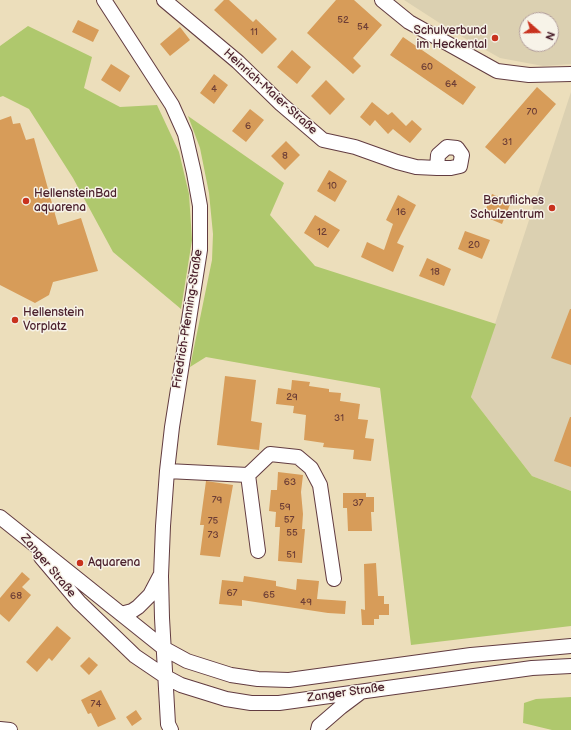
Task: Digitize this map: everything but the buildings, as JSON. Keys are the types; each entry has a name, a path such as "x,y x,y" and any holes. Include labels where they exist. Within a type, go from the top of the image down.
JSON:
{"street":[{"name":"Friedrich-Pfenning-Straße","path":"104,0 172,105 185,134 200,206 200,250 179,374 166,471 161,576 168,724 171,730"},
{"name":"Heinrich-Maier-Straße","path":"164,0 238,62 323,140 355,147 397,162 437,168"},
{"path":"382,0 409,22 497,71 529,74 571,74"},
{"path":"166,471 248,474 270,454 298,457 311,468 320,485 334,579"},
{"path":"248,474 258,551"},
{"path":"0,516 19,531"},
{"name":"Zanger Straße","path":"19,531 165,648 187,661 219,672 258,679 277,680 362,671 486,654 571,646"},
{"name":"Zanger Straße","path":"19,531 79,602 135,656 166,677 204,693 226,699 251,703 279,703 532,668 571,666"},
{"name":"Friedrich-Pfenning-Straße","path":"121,614 132,611 138,607 150,595 161,576"},
{"path":"318,730 341,707 363,691"},
{"path":"0,729 10,730"}],"shaded area":[{"name":"Schulverbund im Heckental","path":"404,0 571,0 571,64 543,66 500,58 452,31"},
{"name":"Berufliches Schulzentrum","path":"571,92 571,491 532,476 471,397"}],"green space":[{"path":"28,26 92,57 84,88 120,107 157,105 179,152 189,194 192,240 181,309 113,252 73,178 29,109 3,96 0,97 0,46"},
{"path":"188,116 284,183 270,215 315,266 496,324 471,397 532,476 571,491 571,626 411,645 380,388 206,357 190,367 212,260 213,234 209,193 200,148"},
{"path":"571,697 571,730 552,730 523,723 524,703 536,699"}],"place":[{"name":"Schulverbund im Heckental","path":"495,38"},
{"name":"HellensteinBad aquarena","path":"26,201"},
{"name":"Berufliches Schulzentrum","path":"552,208"},
{"name":"Hellenstein Vorplatz","path":"15,320"},
{"name":"Aquarena","path":"80,563"}]}
